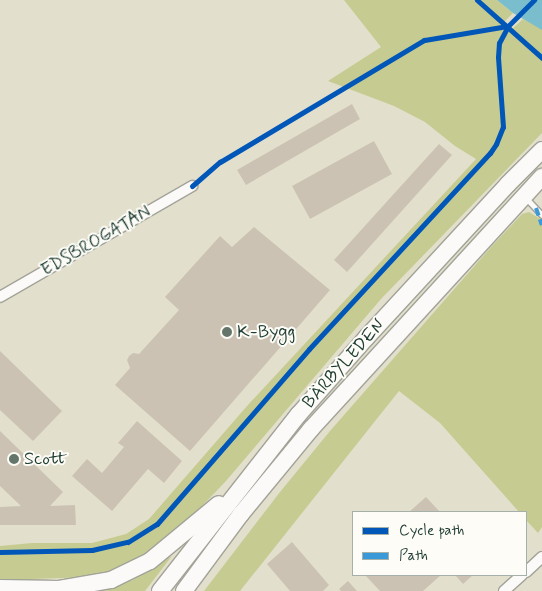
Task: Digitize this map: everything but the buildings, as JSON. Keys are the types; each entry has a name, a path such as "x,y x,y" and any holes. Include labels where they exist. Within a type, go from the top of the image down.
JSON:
{"main road":[{"name":"BÄRBYLEDEN","path":"160,591 236,491 366,338 508,184 542,150"},
{"name":"BÄRBYLEDEN","path":"184,591 241,514 310,429 542,177"},
{"path":"0,588 59,589 96,584 122,576 150,562 236,491"}],"street":[{"name":"EDSBROGATAN","path":"0,297 192,186"},
{"path":"527,571 542,557"},
{"path":"504,591 521,576"}],"lane":[{"path":"524,195 542,215"}],"green space":[{"path":"344,0 497,0 513,13 504,22 512,29 523,19 540,28 542,30 542,133 381,299 226,481 184,525 138,559 94,577 0,580 0,546 32,543 92,543 126,534 149,519 247,406 476,159 455,146 425,122 394,106 328,81 381,47"},
{"path":"529,212 542,220 542,527 538,533 527,521 527,511 518,511 440,423 399,391 240,591 204,591 280,492 330,431 522,214"},
{"path":"172,556 145,591 91,591 111,588 133,580"}],"water":[{"path":"497,0 542,0 542,30 513,13"}],"marked path":[{"path":"536,208 542,225"}],"cycle path":[{"path":"477,0 542,58"},
{"path":"0,552 92,550 128,542 157,524 309,349 490,153 503,127 498,57 499,43 508,26 534,0"},
{"path":"192,186 220,162 424,40 508,26"}],"place":[{"name":"K-Bygg","path":"227,332"},
{"name":"Scott","path":"14,459"}]}
